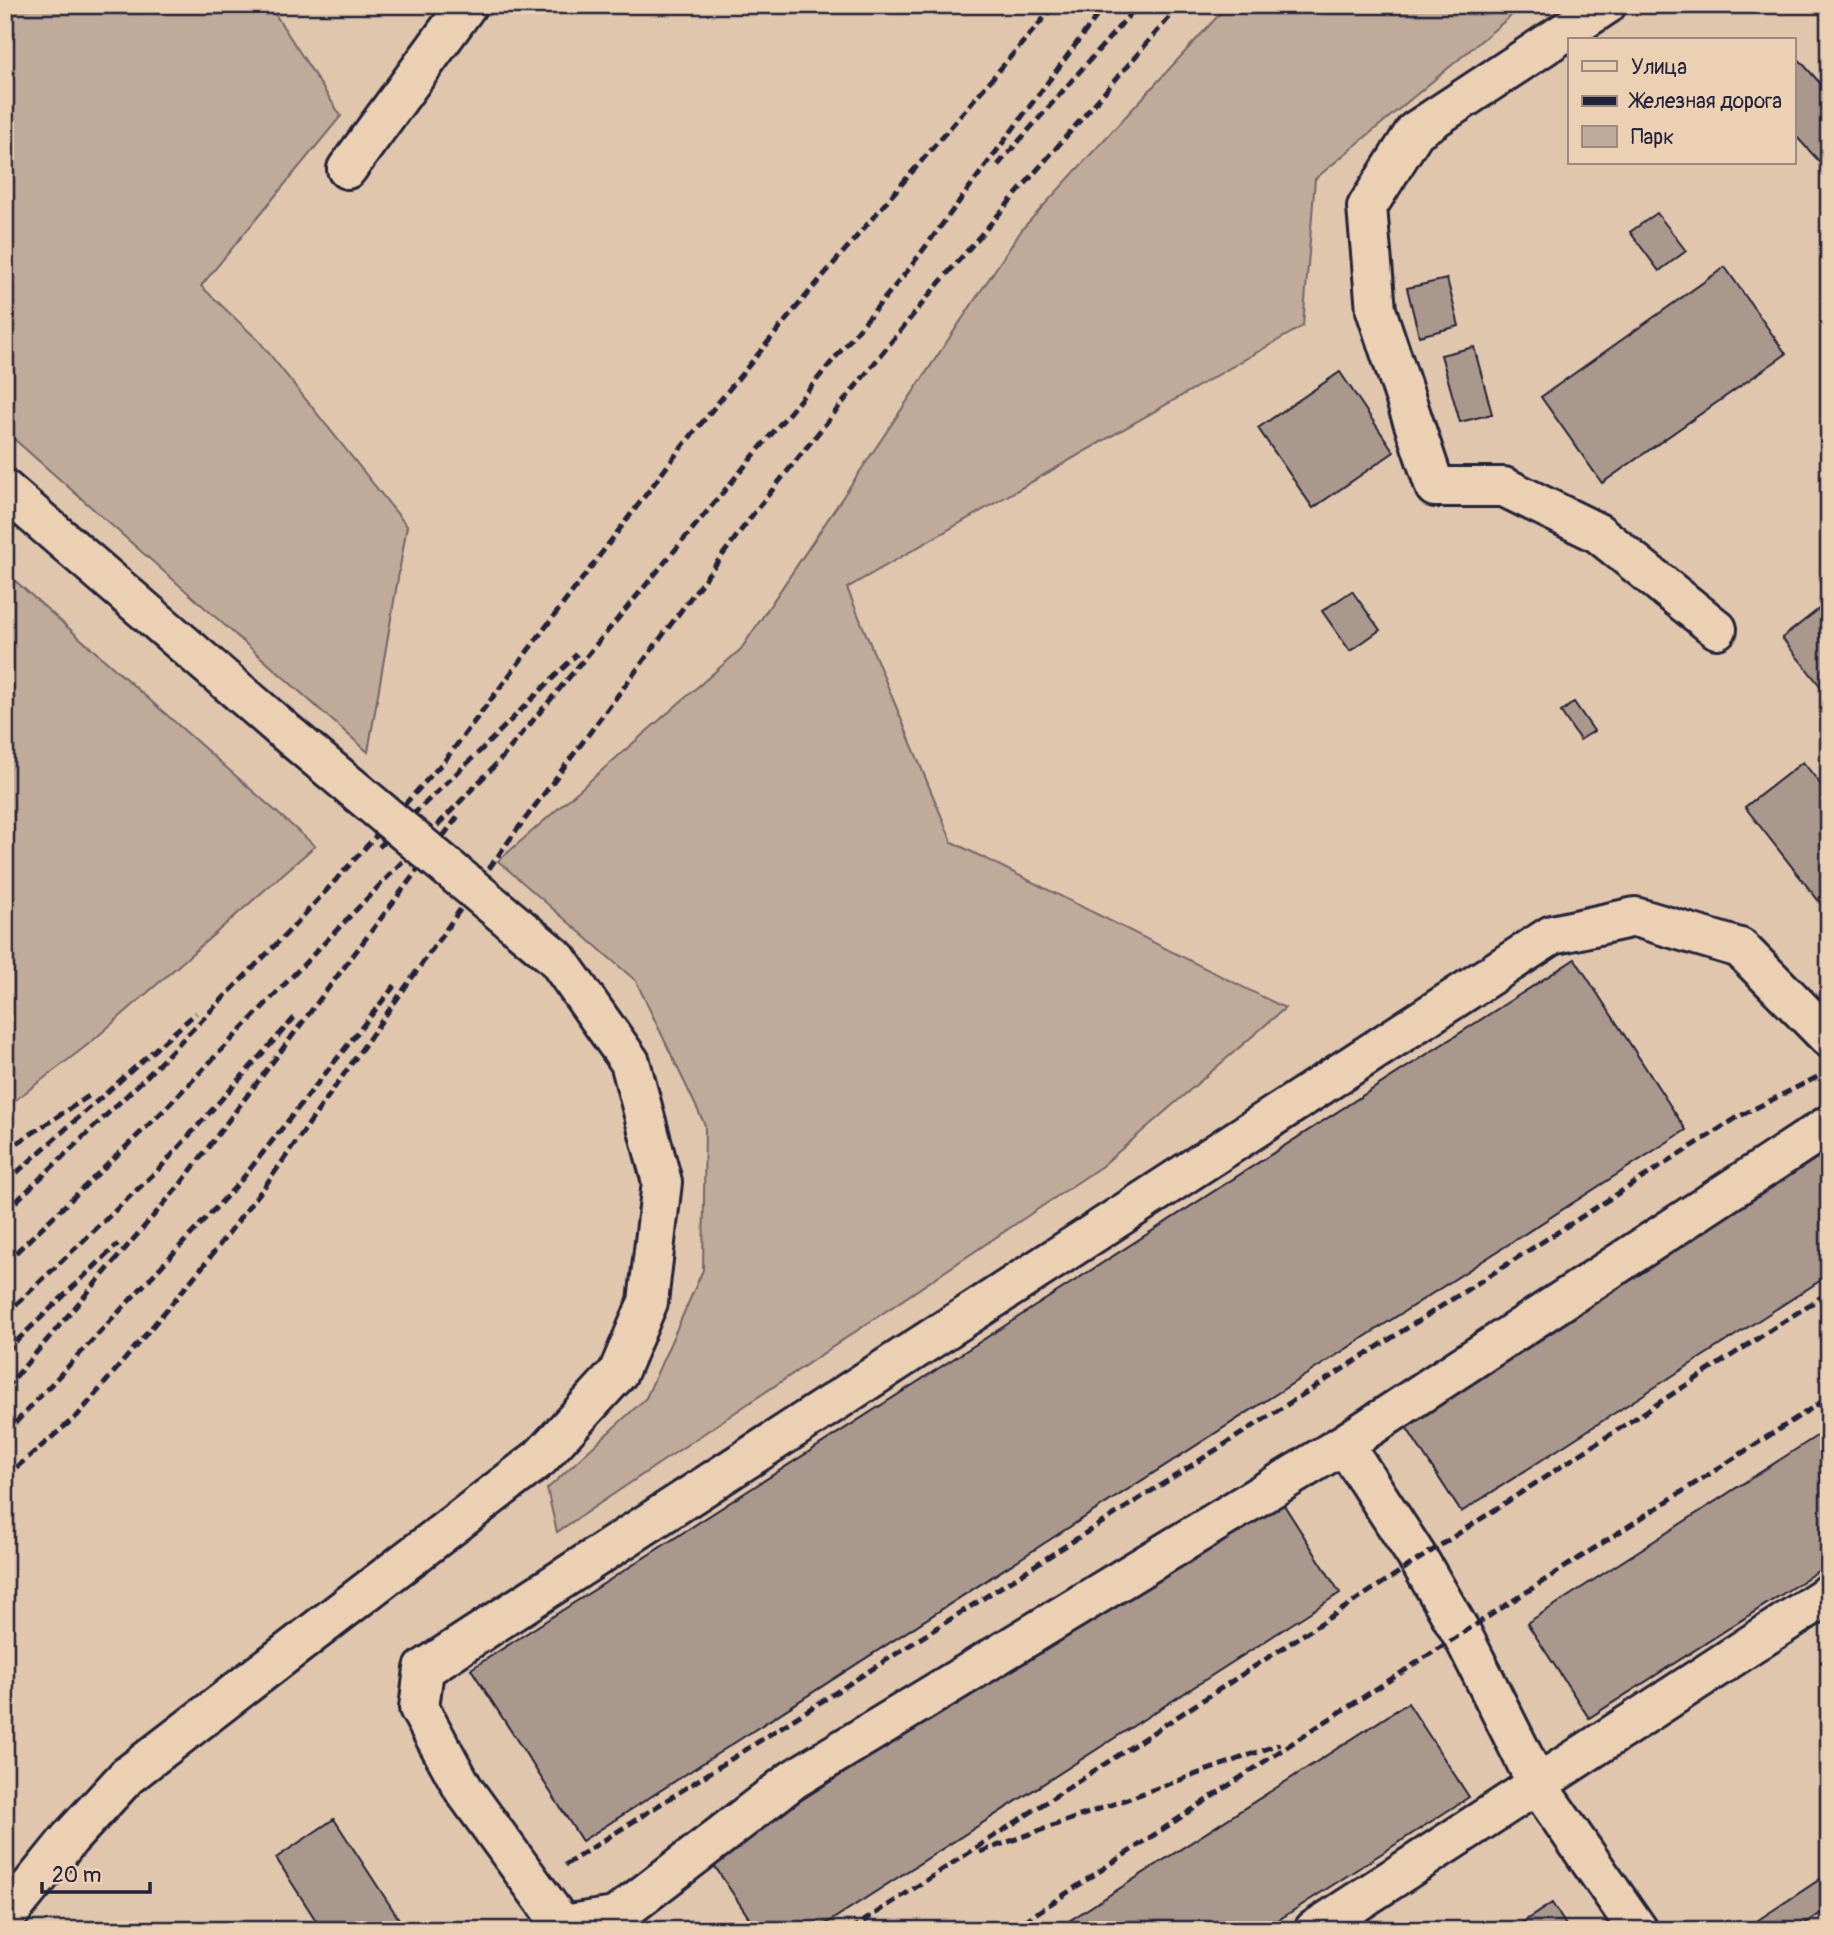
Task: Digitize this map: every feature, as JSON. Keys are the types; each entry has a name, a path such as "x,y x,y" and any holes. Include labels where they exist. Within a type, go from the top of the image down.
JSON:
{"main road":[{"path":"347,169 467,5"},
{"path":"1606,5 1415,131 1367,207 1376,310 1435,487 1504,487 1598,533 1717,629"},
{"path":"5,490 282,729 557,959 630,1062 662,1182 648,1302 618,1373 540,1458 127,1776 70,1838 5,1918"},
{"path":"1829,1038 1740,948 1635,916 1552,935 424,1669 419,1708 464,1790 562,1925 615,1917 794,1779 1344,1444 1829,1125"},
{"path":"1344,1444 1419,1560 1463,1636 1538,1786 1638,1930"},
{"path":"1314,1930 1829,1594"}],"green space":[{"path":"5,5 258,5 275,14 341,116 201,286 259,341 407,526 368,752 5,431"},
{"path":"1228,5 1524,5 1315,179 1303,326 847,588 952,842 1285,1008 1102,1166 557,1532 547,1489 646,1398 703,1270 705,1125 636,981 498,861 741,649 1023,228"},
{"path":"5,577 13,579 315,846 90,1043 5,1108"}],"building":[{"path":"1796,56 1829,93 1829,172 1796,136"},
{"path":"1657,213 1686,251 1659,271 1630,232"},
{"path":"1725,267 1786,354 1602,483 1541,397"},
{"path":"1447,279 1459,326 1419,336 1407,288"},
{"path":"1474,347 1492,414 1460,422 1441,355"},
{"path":"1340,372 1394,452 1313,508 1258,428"},
{"path":"1352,591 1380,630 1350,651 1322,611"},
{"path":"1829,601 1829,697 1782,638"},
{"path":"1574,702 1594,731 1580,740 1561,712"},
{"path":"1803,762 1829,795 1829,914 1745,807"},
{"path":"1575,959 1686,1130 582,1841 471,1669"},
{"path":"1829,1140 1829,1275 1461,1512 1399,1416"},
{"path":"1829,1428 1829,1564 1589,1718 1527,1623"},
{"path":"1277,1494 1340,1593 816,1930 757,1930 710,1859"},
{"path":"1408,1703 1469,1797 1263,1930 1055,1930"},
{"path":"334,1819 406,1930 322,1930 276,1858"},
{"path":"1822,1878 1829,1889 1829,1908 1795,1930 1743,1930"},
{"path":"1552,1903 1569,1930 1511,1930"}],"railway":[{"path":"5,1212 144,1079 293,927 446,759 681,448 805,297 1055,5"},
{"path":"5,1263 161,1113 501,759 909,269 1105,5"},
{"path":"998,165 1138,5"},
{"path":"5,1477 78,1415 204,1265 265,1186 505,846 757,509 934,289 1180,5"},
{"path":"379,847 577,654"},
{"path":"5,1389 179,1186 459,815"},
{"path":"5,1434 239,1183 395,985"},
{"path":"5,1183 196,1013"},
{"path":"5,1315 161,1167 295,1017"},
{"path":"565,1865 1738,1117 1829,1071"},
{"path":"5,1151 92,1094"},
{"path":"5,1352 118,1244"},
{"path":"850,1930 1829,1292"},
{"path":"1011,1930 1303,1736 1829,1397"},
{"path":"980,1852 1280,1744"}]}
